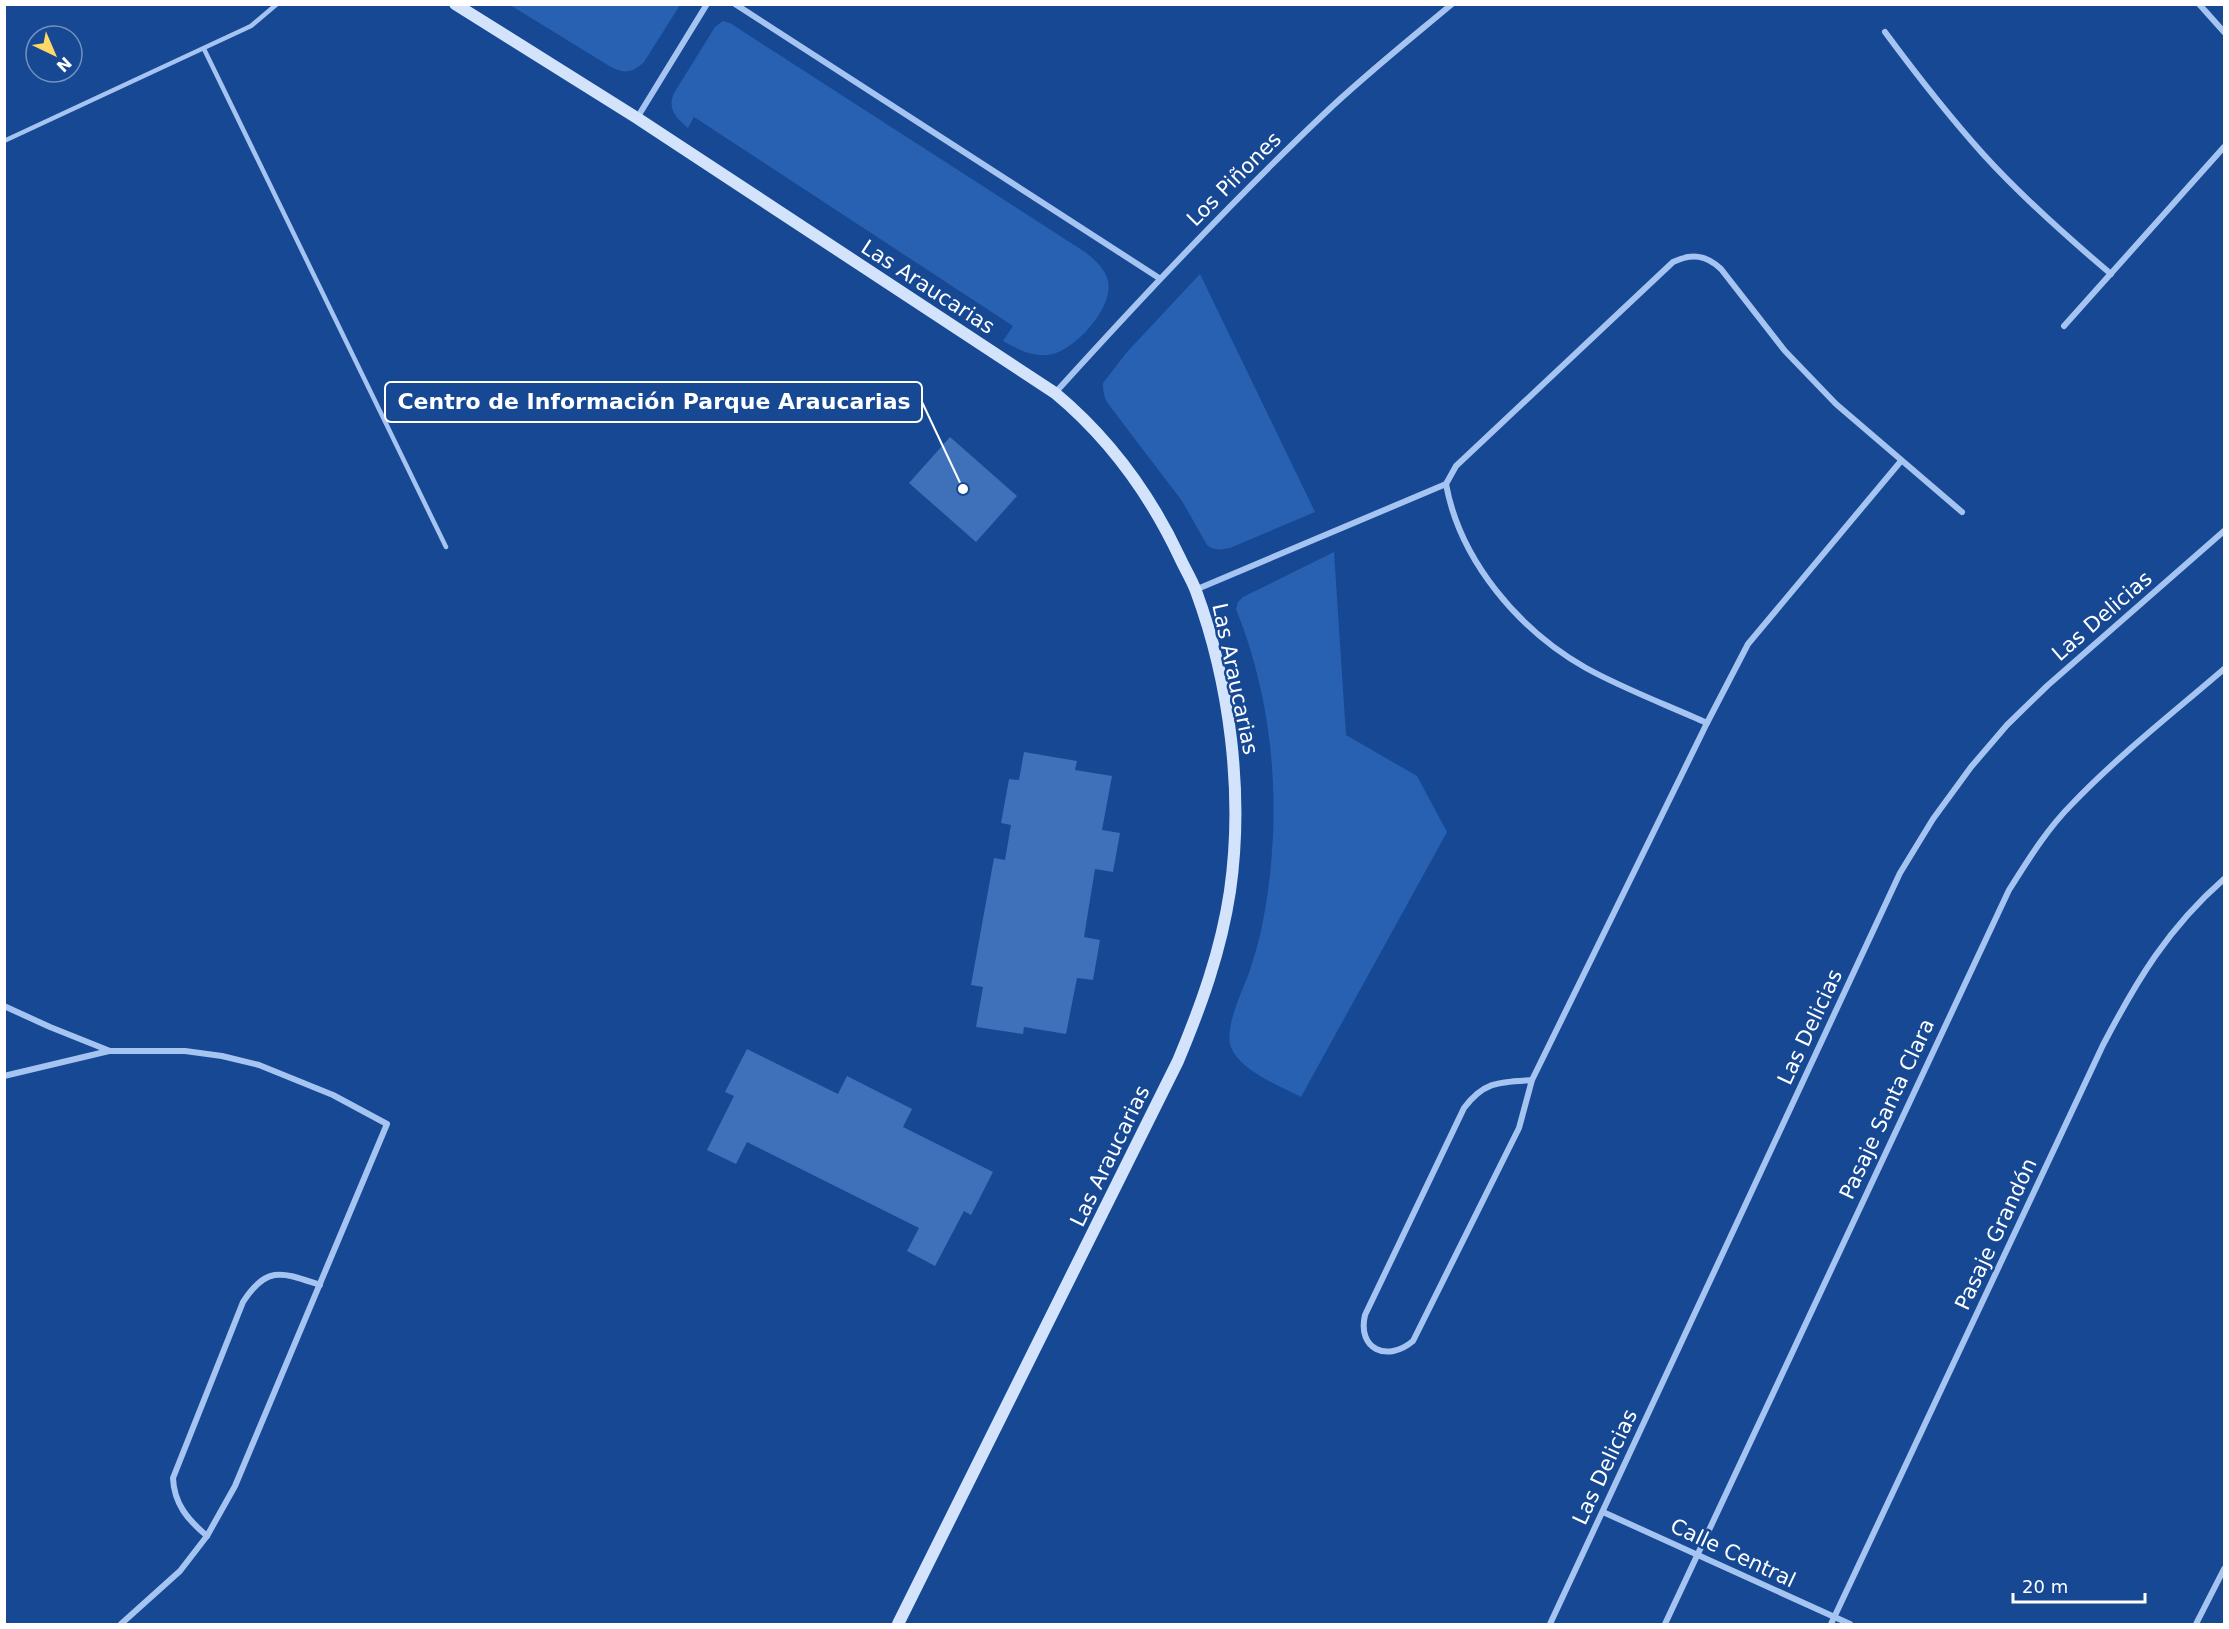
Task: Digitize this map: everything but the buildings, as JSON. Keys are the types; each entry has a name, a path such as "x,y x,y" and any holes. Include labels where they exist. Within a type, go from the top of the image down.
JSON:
{"street":[{"name":"Las Araucarias","path":"455,4 637,118 1054,393 1079,414 1101,436 1138,483 1173,542 1195,590 1220,679 1229,724 1234,767 1235,805 1230,891 1211,975 1199,1011 1178,1061 898,1624"},
{"path":"637,118 707,4"},
{"path":"735,4 1159,278"},
{"name":"Los Piñones","path":"1054,393 1204,230 1325,112 1452,4"},
{"path":"2199,4 2224,32"},
{"path":"1885,32 1932,95 1984,155 2045,217 2110,274"},
{"path":"2064,326 2224,147"},
{"path":"1195,590 1446,484 1456,466 1674,262 1684,256 1697,255 1711,260 1721,269 1785,351 1836,404 1962,512"},
{"path":"1532,1080 1495,1082 1481,1089 1464,1108 1365,1315 1363,1325 1365,1336 1375,1348 1383,1352 1394,1353 1404,1349 1413,1341 1519,1128 1532,1080 1748,644 1901,461"},
{"path":"1446,484 1450,504 1461,533 1476,561 1522,620 1553,646 1586,668 1707,723"},
{"name":"Las Delicias","path":"1550,1624 1900,873 1933,819 1971,767 2007,725 2047,686 2224,531"},
{"name":"Pasaje Santa Clara","path":"1665,1624 2009,890 2039,843 2070,805 2224,669"},
{"name":"Pasaje Grandón","path":"1833,1621 2103,1046 2150,961 2176,927 2224,879"},
{"path":"4,1006 110,1051"},
{"path":"4,1076 110,1051 185,1051 222,1056 258,1065 333,1095 387,1124 235,1486 207,1536 180,1571 121,1624"},
{"path":"207,1536 194,1525 176,1501 173,1478 243,1302 257,1284 277,1274 286,1273 320,1285"},
{"name":"Calle Central","path":"1603,1512 1833,1621 1850,1624"},
{"path":"2196,1624 2224,1569"}],"lane":[{"path":"4,141 251,26 278,4"},
{"path":"204,49 446,547"}],"shaded area":[{"path":"510,5 680,5 644,62 632,70 620,71"},
{"path":"723,21 730,23 1089,255 1105,272 1108,281 1105,304 1090,327 1068,346 1047,355 1030,353 1014,347 1003,341 1013,326 694,117 688,128 674,113 672,99 715,27"},
{"path":"1200,274 1315,512 1221,550 1207,545 1182,501 1109,405 1103,389 1103,383 1127,352"},
{"path":"1334,552 1346,735 1417,776 1447,832 1301,1097 1250,1069 1234,1053 1230,1044 1230,1026 1261,931 1268,891 1274,809 1268,727 1250,647 1236,609 1243,597"}],"place":[{"name":"Centro de Información Parque Araucarias","path":"963,489"}]}
